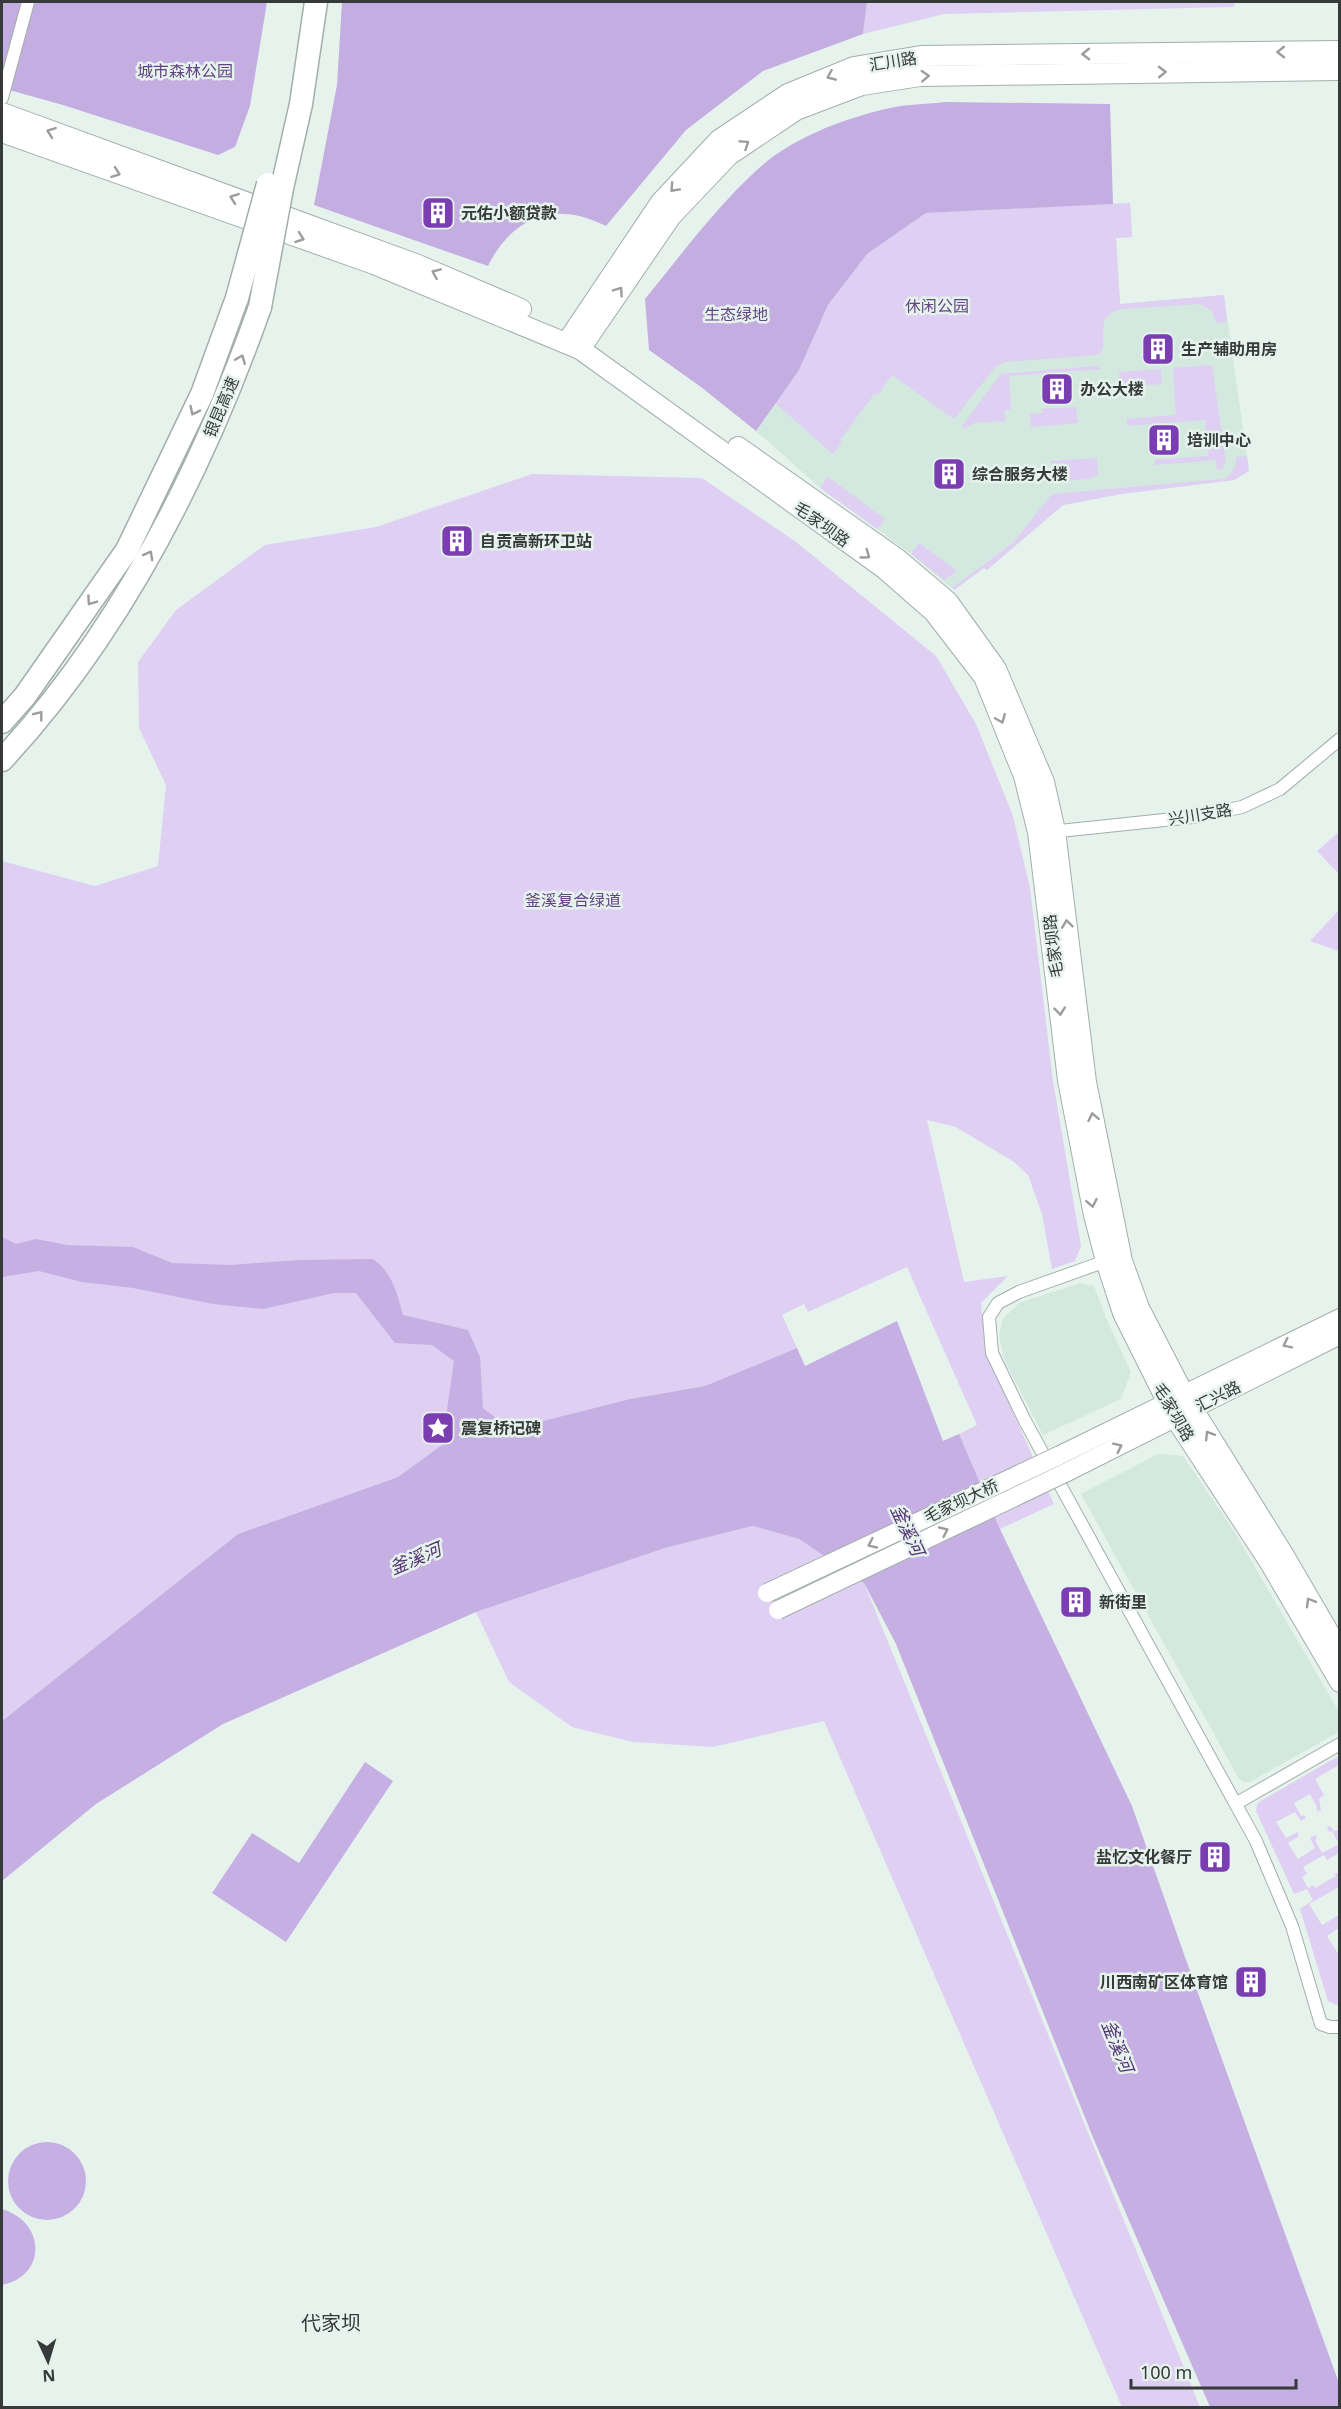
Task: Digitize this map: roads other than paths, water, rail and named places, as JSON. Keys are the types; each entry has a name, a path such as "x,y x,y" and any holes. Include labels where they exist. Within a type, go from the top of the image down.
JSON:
{"highway":[{"name":"银昆高速","path":"2,760 21,739 99,638 149,555 199,459 243,356 260,307 275,186 288,119 300,2"},
{"name":"银昆高速","path":"2,722 25,696 127,550 202,394 237,298 301,104 316,2"}],"main road":[{"name":"汇川路","path":"577,341 661,202 719,140 788,94 854,67 921,56 1340,51"},
{"name":"汇川路","path":"577,341 671,216 729,155 796,110 862,85 920,76 1340,70"},
{"path":"2,113 418,265 577,341"},
{"path":"2,132 374,264 577,341"},
{"name":"毛家坝路","path":"577,341 896,558 948,602 996,669 1044,782 1068,1080 1106,1261 1123,1313 1180,1406 1340,1682"},
{"name":"毛家坝路","path":"1047,832 1086,1082 1122,1261 1180,1406 1283,1554 1340,1652"},
{"path":"1180,1406 1340,1318"},
{"name":"汇兴路","path":"1058,1456 1180,1406 1340,1335"},
{"name":"汇兴路","path":"1065,1473 1180,1406"},
{"name":"毛家坝大桥","path":"767,1593 1058,1456"},
{"name":"毛家坝大桥","path":"778,1610 1065,1473"}],"street":[{"path":"2,98 28,2"},
{"name":"兴川支路","path":"1047,832 1193,817 1242,807 1280,789 1340,739"},
{"path":"1106,1261 1019,1292 998,1303 989,1317 992,1353 1030,1431 1237,1803 1276,1885 1292,1926 1321,2024 1340,2027"},
{"path":"1237,1803 1340,1744"}],"water":[{"name":"釜溪河","path":"2,1237 16,1244 36,1239 67,1245 133,1247 172,1263 230,1265 299,1260 373,1259 389,1277 403,1315 468,1330 480,1357 483,1408 511,1429 630,1399 705,1386 797,1348 805,1366 897,1321 943,1441 959,1434 1000,1529 1132,1806 1339,2383 1339,2407 1210,2407 1094,2140 896,1644 864,1583 799,1539 753,1526 665,1548 476,1612 223,1724 96,1804 2,1881 2,1721 238,1534 398,1477 446,1442 446,1417 454,1361 432,1345 395,1343 356,1293 334,1293 263,1309 213,1304 133,1288 82,1282 39,1271 2,1277"},
{"path":"365,1762 393,1781 286,1942 212,1893 252,1833 299,1863"},
{"path":"47,2142 62,2145 79,2159 86,2181 83,2196 69,2213 47,2220 32,2217 15,2203 8,2181 11,2166 25,2149"},
{"path":"2,2209 27,2225 33,2236 35,2249 33,2260 27,2271 17,2280 2,2285"}],"place":[{"name":"元佑小额贷款","path":"438,213"},
{"name":"生产辅助用房","path":"1158,349"},
{"name":"办公大楼","path":"1057,389"},
{"name":"培训中心","path":"1164,440"},
{"name":"综合服务大楼","path":"949,474"},
{"name":"自贡高新环卫站","path":"457,541"},
{"name":"震复桥记碑","path":"438,1428"},
{"name":"新街里","path":"1076,1602"},
{"name":"盐忆文化餐厅","path":"1215,1857"},
{"name":"川西南矿区体育馆","path":"1251,1982"}],"district":[{"name":"代家坝","path":"331,2322"}],"park label":[{"name":"城市森林公园","path":"185,71"},
{"name":"休闲公园","path":"937,306"},
{"name":"生态绿地","path":"736,314"},
{"name":"釜溪复合绿道","path":"573,900"}]}
